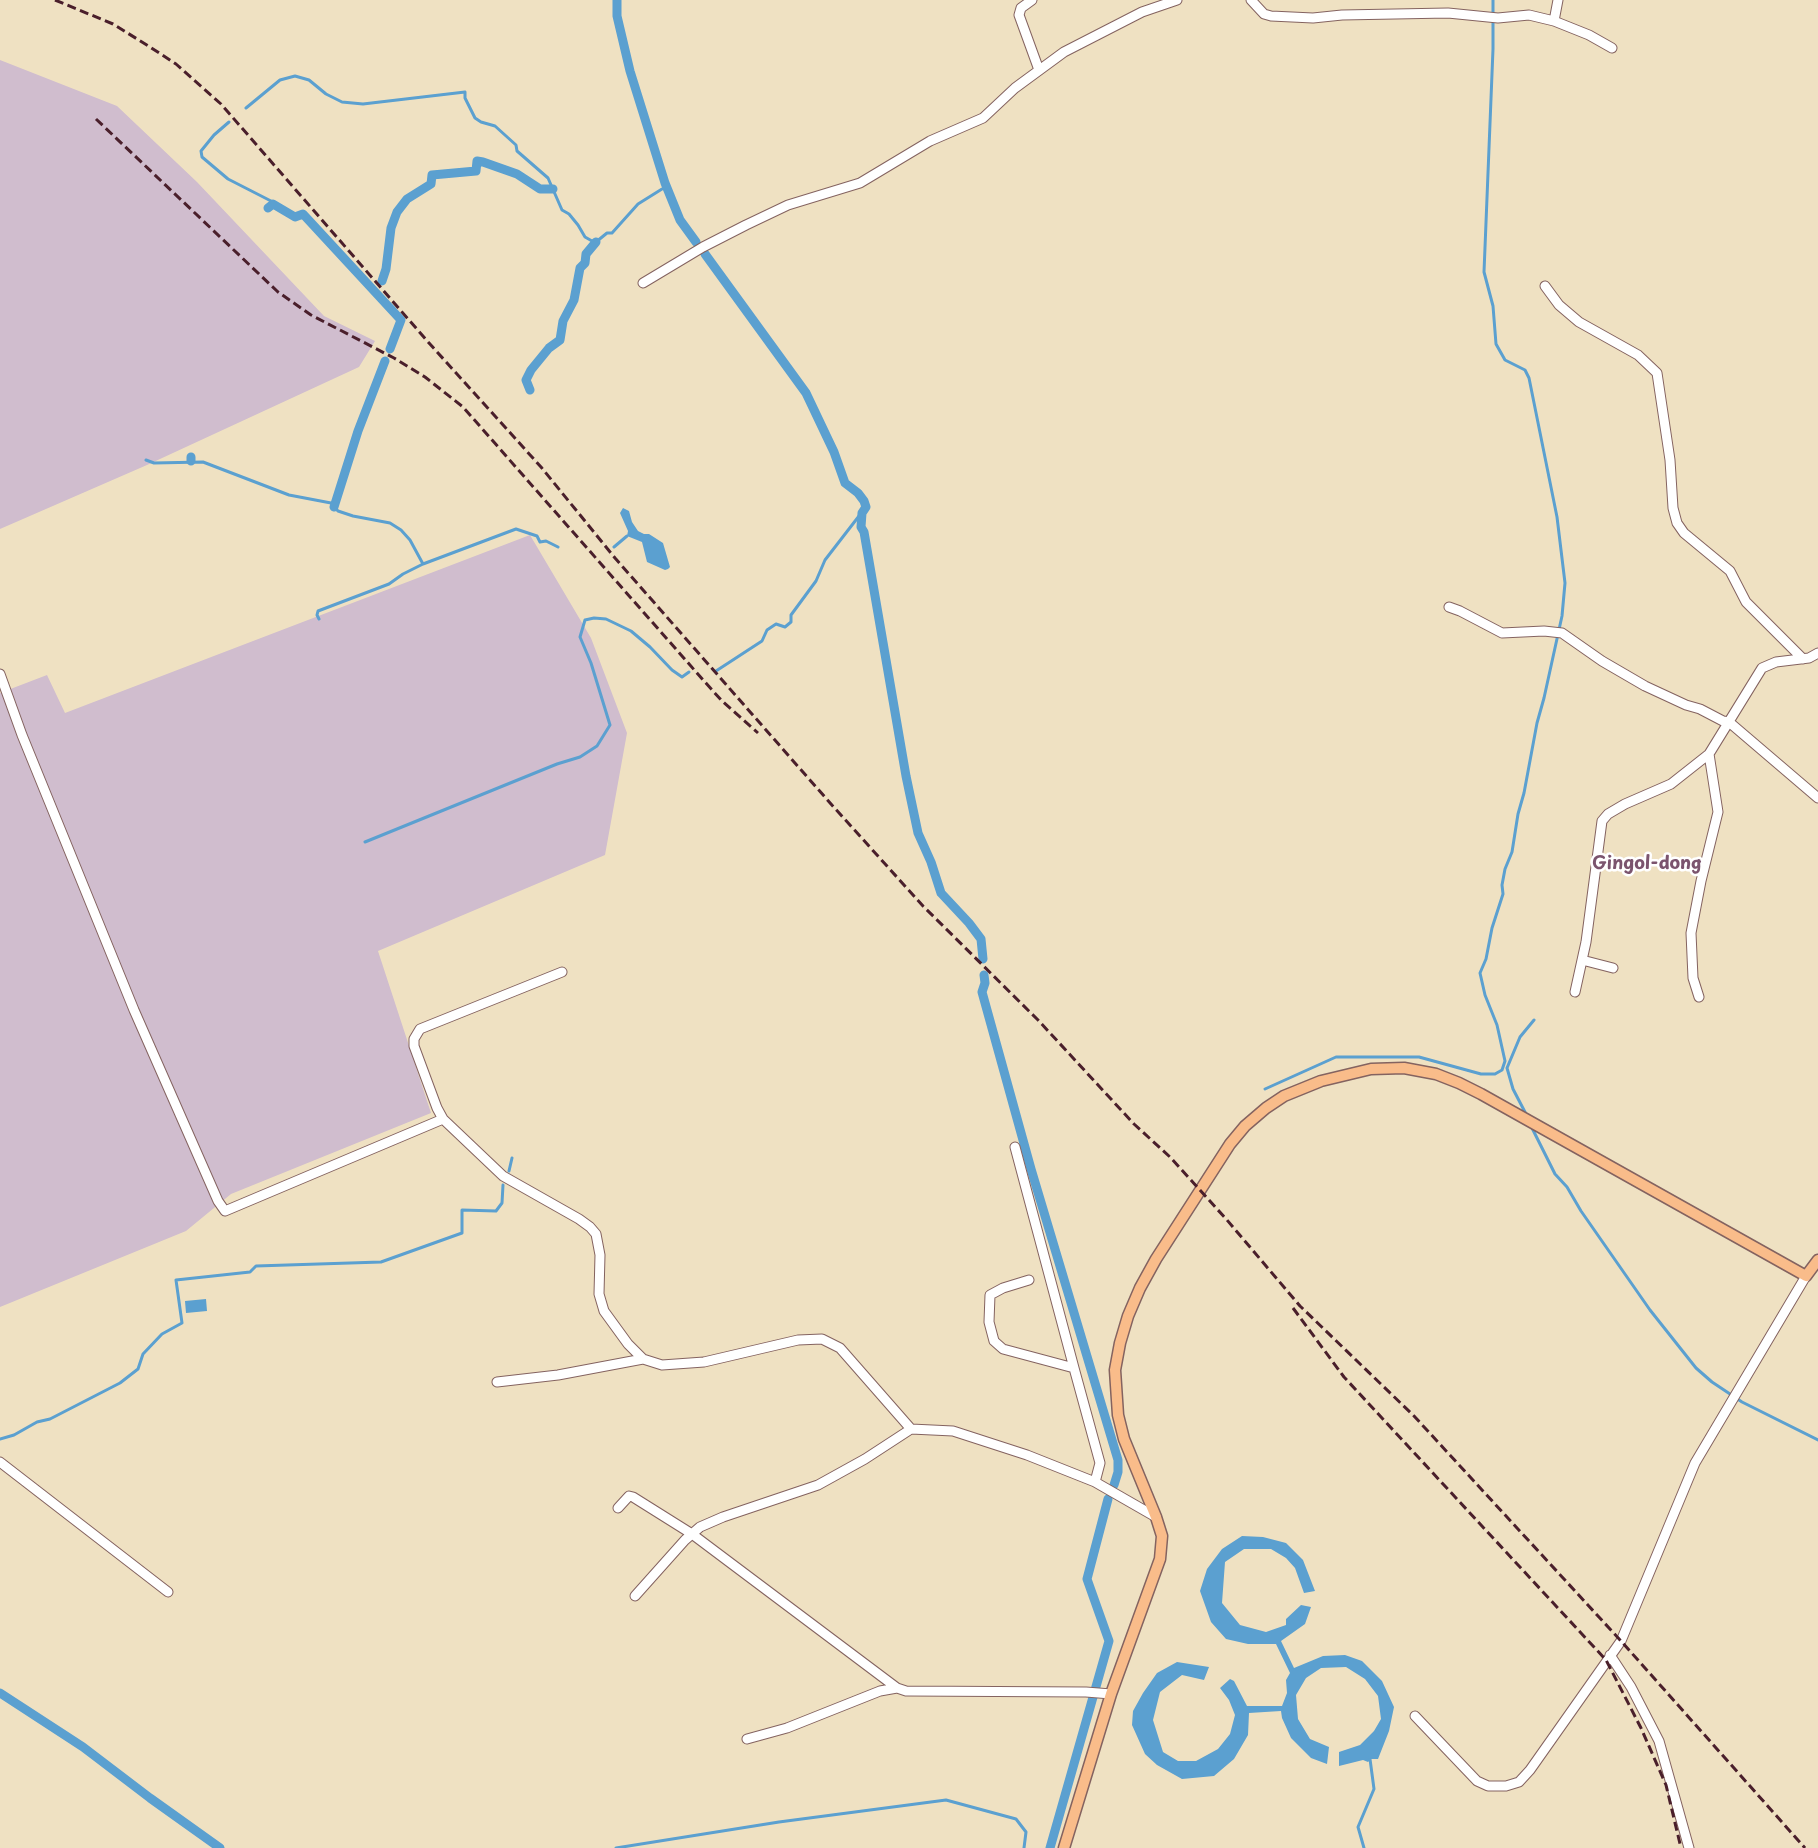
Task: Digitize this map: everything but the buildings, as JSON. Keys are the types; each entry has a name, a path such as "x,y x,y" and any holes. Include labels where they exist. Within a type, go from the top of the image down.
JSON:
{"main road":[{"path":"1064,1848 1112,1694 1160,1559 1162,1536 1124,1439 1118,1415 1115,1370 1120,1343 1140,1288 1156,1259 1230,1144 1245,1126 1266,1108 1284,1096 1321,1082 1371,1069 1404,1068 1436,1074 1459,1083 1806,1276 1818,1260"}],"street":[{"path":"1032,0 1021,8 1019,15 1039,70"},
{"path":"643,283 703,246 788,205 860,183 930,141 983,118 1015,88 1064,52 1142,12 1177,0"},
{"path":"1251,0 1264,14 1271,16 1313,18 1342,15 1448,13 1498,18 1529,15 1554,21 1589,35 1612,48"},
{"path":"1554,21 1558,0"},
{"path":"1545,286 1559,305 1578,322 1638,355 1657,373 1670,460 1673,507 1677,523 1684,533 1730,571 1746,602 1803,659"},
{"path":"1449,608 1460,611 1502,633 1544,631 1562,633 1602,661 1645,686 1729,722 1818,798"},
{"path":"1575,992 1582,960 1602,821 1608,814 1625,804 1671,784 1709,754 1762,668 1776,662 1803,659 1818,653"},
{"path":"0,674 21,735 134,1010 218,1201 225,1211 443,1119"},
{"path":"1699,997 1693,978 1691,933 1718,812 1709,754"},
{"path":"1582,960 1613,968"},
{"path":"562,972 432,1023 415,1034 414,1046 443,1119 503,1176 590,1227 596,1234 600,1255 599,1294 604,1311 615,1328 643,1359"},
{"path":"1015,1147 1100,1463 1095,1482"},
{"path":"1415,1716 1477,1781 1488,1786 1506,1786 1519,1782 1530,1770 1627,1628 1695,1463 1806,1276"},
{"path":"1029,1280 990,1295 989,1322 994,1341 1004,1349 1074,1368"},
{"path":"497,1382 558,1376 643,1359 662,1365 704,1362 798,1340 822,1339 840,1348 911,1429"},
{"path":"634,1596 700,1527 818,1485 865,1459 911,1429 953,1431 1027,1455 1095,1482 1156,1517"},
{"path":"0,1462 168,1592"},
{"path":"618,1508 628,1496 633,1497 692,1534 897,1689"},
{"path":"1610,1655 1631,1687 1659,1741 1689,1848"},
{"path":"747,1739 787,1728 880,1691 897,1689 1112,1694"}],"shaded area":[{"path":"0,60 117,106 197,182 324,316 375,341 359,367 147,465 0,529"},
{"path":"530,535 591,638 627,733 605,855 378,951 431,1113 231,1194 186,1231 0,1307 0,693 47,675 65,713"}],"water":[{"path":"623,508 629,511 638,531 649,534 663,543 670,567 668,569 665,570 647,562 642,542 627,536 628,531 620,513"},
{"path":"206,1299 207,1311 186,1313 185,1301"},
{"path":"1242,1536 1263,1537 1286,1543 1303,1560 1315,1591 1304,1593 1295,1568 1286,1558 1271,1549 1244,1549 1225,1562 1222,1603 1240,1625 1266,1632 1286,1625 1286,1619 1301,1605 1311,1607 1305,1624 1281,1641 1294,1668 1323,1656 1345,1655 1362,1661 1382,1681 1394,1707 1389,1731 1378,1759 1339,1766 1339,1752 1360,1745 1374,1731 1381,1719 1378,1696 1365,1679 1346,1667 1321,1668 1306,1678 1296,1695 1298,1719 1310,1739 1329,1747 1327,1764 1311,1758 1291,1738 1281,1711 1249,1713 1248,1735 1234,1759 1214,1776 1182,1779 1157,1765 1145,1754 1132,1725 1133,1711 1157,1673 1177,1662 1209,1667 1204,1680 1182,1675 1160,1692 1153,1720 1163,1752 1178,1761 1196,1761 1218,1749 1230,1734 1235,1715 1229,1700 1220,1688 1230,1679 1234,1681 1247,1706 1282,1706 1287,1693 1286,1680 1290,1673 1276,1644 1248,1644 1226,1639 1211,1622 1200,1591 1207,1569 1222,1549"}],"waterway":[{"path":"617,0 617,16 630,71 665,183 680,220 696,242"},
{"path":"1265,1089 1336,1057 1419,1057 1481,1074 1495,1074 1502,1070 1505,1061 1497,1025 1485,995 1480,973 1486,959 1492,928 1503,894 1505,869 1512,852 1537,723 1562,616 1565,583 1557,517 1529,378 1525,370 1505,360 1496,344 1493,306 1484,272 1493,0"},
{"path":"246,108 280,80 295,76 309,80 326,94 342,102 363,104 465,92 465,98 475,118 495,126 516,145 517,151 548,178 562,210 569,214 585,237 596,242 607,233 612,233 638,204 662,189"},
{"path":"229,122 201,151 202,157 228,179 273,204"},
{"path":"382,281 386,269 391,228 397,212 407,199 431,184 432,175 476,171 477,161 517,174 540,189 553,189"},
{"path":"268,208 273,204 295,217 303,214 401,320 390,349"},
{"path":"530,390 526,380 549,348 560,340 563,321 574,300 580,268 585,263 586,254 596,242"},
{"path":"705,254 806,393 834,452 845,483 864,501 866,507 862,513 861,527 864,532 918,833 941,893 981,939 983,959"},
{"path":"334,507 358,431 385,361"},
{"path":"146,460 154,463 203,462 289,495 331,503 338,511 353,516 390,523 410,540 423,564 516,529 537,536 540,542 546,541 558,547"},
{"path":"716,671 762,641 767,630 776,624 785,627 791,622 791,615 816,581 825,560 859,516"},
{"path":"614,547 627,536"},
{"path":"319,619 318,611 389,584 423,564"},
{"path":"365,842 557,764 580,757 597,746 610,725 591,663 580,637 585,620 606,619 631,631 672,670 682,677 689,672"},
{"path":"984,975 985,983 982,992 1031,1169 1118,1460 1118,1472 1114,1485"},
{"path":"1526,1114 1513,1089 1507,1068 1520,1037 1534,1020"},
{"path":"1531,1126 1555,1174 1567,1187 1581,1211 1650,1310 1696,1368 1742,1402 1818,1440"},
{"path":"509,1171 512,1158"},
{"path":"0,1439 14,1435 37,1422 50,1419 120,1383 138,1369 143,1354 162,1334 182,1323 176,1280 250,1272 256,1266 381,1262 462,1233 462,1210 496,1211 502,1203 503,1185"},
{"path":"1050,1848 1109,1641 1087,1579 1108,1499"},
{"path":"0,1693 83,1747 220,1848"},
{"path":"1364,1848 1358,1827 1374,1789 1370,1759"},
{"path":"616,1848 779,1822 946,1800 1016,1819 1026,1832 1024,1848"}],"railway":[{"path":"55,0 113,24 150,47 176,64 221,104 429,343 541,467 615,558 923,906 1038,1020 1134,1124 1170,1157 1300,1306 1414,1416 1621,1641 1805,1848"},
{"path":"96,119 278,292 311,315 394,358 425,377 463,407 722,701 758,733"},
{"path":"1293,1308 1344,1377 1606,1660 1641,1728 1666,1785 1681,1848"}],"district":[{"name":"Gingol-dong","path":"1647,864"}]}
